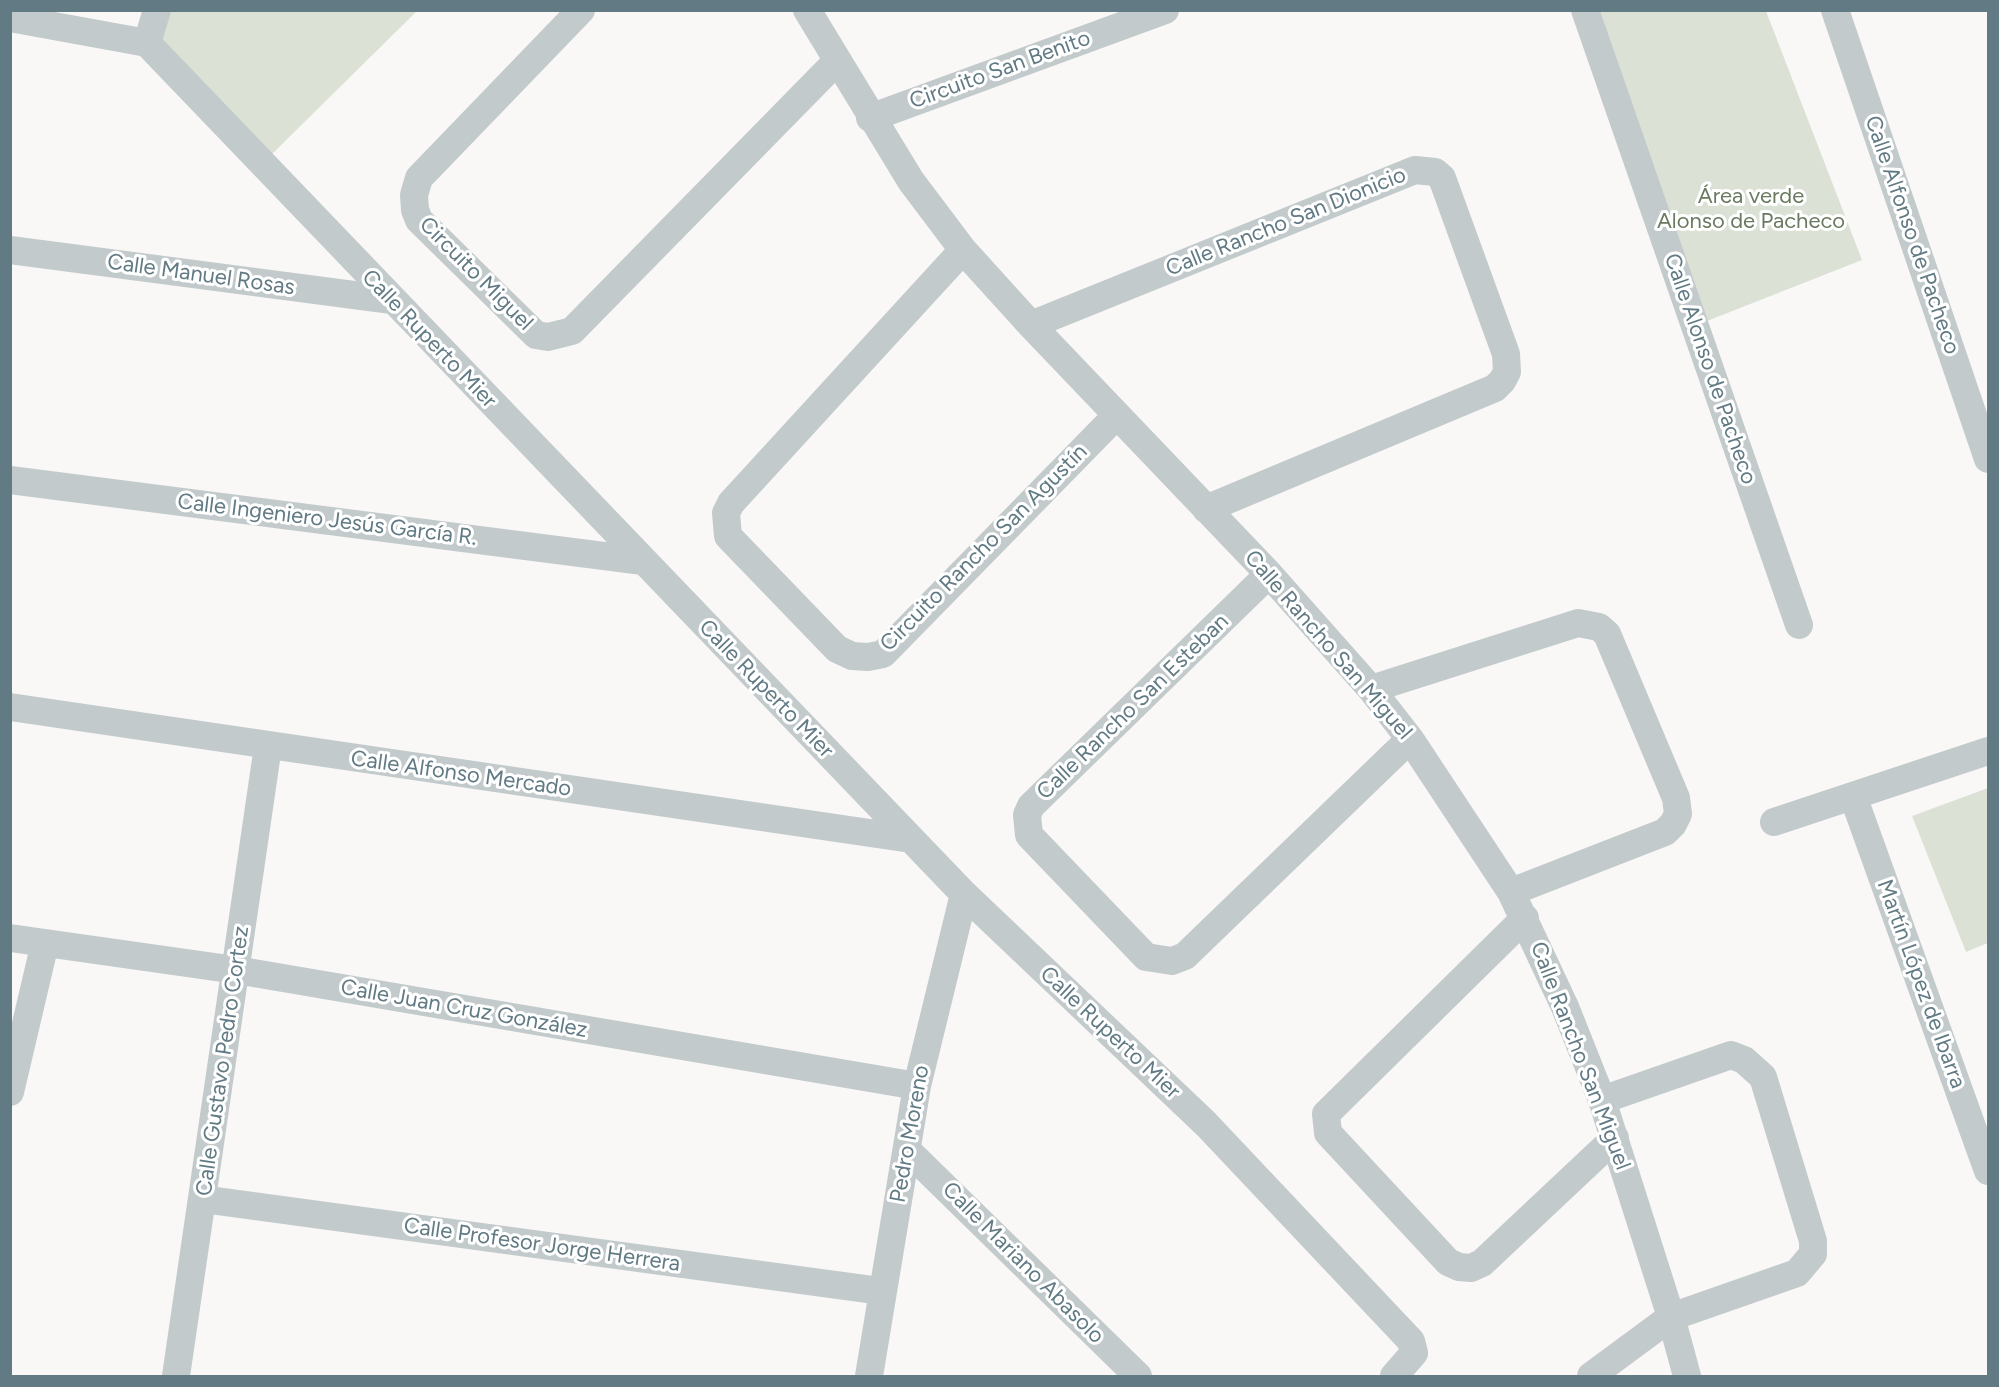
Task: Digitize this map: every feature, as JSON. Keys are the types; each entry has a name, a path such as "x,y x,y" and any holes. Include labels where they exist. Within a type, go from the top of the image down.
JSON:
{"street":[{"path":"10,18 147,43 157,10"},
{"name":"Circuito Miguel","path":"580,10 419,178 414,195 415,210 419,220 536,335 548,337 572,331 836,62"},
{"name":"Calle Rancho San Miguel","path":"807,10 870,118 911,181 963,250 1031,325 1269,574 1371,689 1410,739 1511,892 1565,1007 1602,1100 1671,1317 1686,1377"},
{"name":"Circuito San Benito","path":"870,118 1165,10"},
{"name":"Calle Alonso de Pacheco","path":"1585,10 1799,625"},
{"name":"Calle Alfonso de Pacheco","path":"1835,10 1989,459"},
{"name":"Calle Ruperto Mier","path":"147,43 964,894 1206,1124 1411,1341 1414,1353 1394,1377"},
{"name":"Calle Rancho San Dionicio","path":"1031,325 1415,170 1435,172 1442,178 1506,354 1508,362 1502,381 1495,388 1206,509"},
{"name":"Calle Manuel Rosas","path":"10,250 392,300"},
{"name":"Circuito Rancho San Agustín","path":"963,250 731,503 726,513 728,536 837,650 852,656 868,657 883,654 1117,415"},
{"name":"Calle Ingeniero Jesús García R.","path":"10,480 643,561"},
{"name":"Calle Rancho San Esteban","path":"1269,574 1031,806 1027,815 1029,835 1146,957 1172,961 1185,956 1410,739"},
{"path":"1371,689 1578,623 1599,627 1607,634 1676,798 1678,814 1673,824 1665,832 1511,892"},
{"name":"Calle Alfonso Mercado","path":"10,707 911,839"},
{"name":"Calle Gustavo Pedro Cortez","path":"176,1377 268,746"},
{"path":"1774,822 1989,751"},
{"name":"Martín López de Ibarra","path":"1854,796 1989,1171"},
{"name":"Pedro Moreno","path":"869,1377 881,1291 917,1086 964,894"},
{"path":"1525,918 1326,1114 1328,1132 1448,1262 1459,1267 1471,1268 1482,1263 1615,1138"},
{"name":"Calle Juan Cruz González","path":"10,939 237,970 917,1086"},
{"path":"10,1092 45,943"},
{"path":"1591,1377 1671,1317 1797,1273 1813,1254 1813,1241 1763,1077 1744,1060 1731,1055 1602,1100"},
{"name":"Calle Mariano Abasolo","path":"907,1150 1138,1377"},
{"name":"Calle Profesor Jorge Herrera","path":"202,1199 881,1291"}],"green space":[{"path":"168,11 417,11 268,158 156,44"},
{"name":"Área verde Alonso de Pacheco","path":"1590,11 1766,11 1862,260 1702,323"},
{"path":"1988,788 1988,943 1966,952 1912,816"}]}
